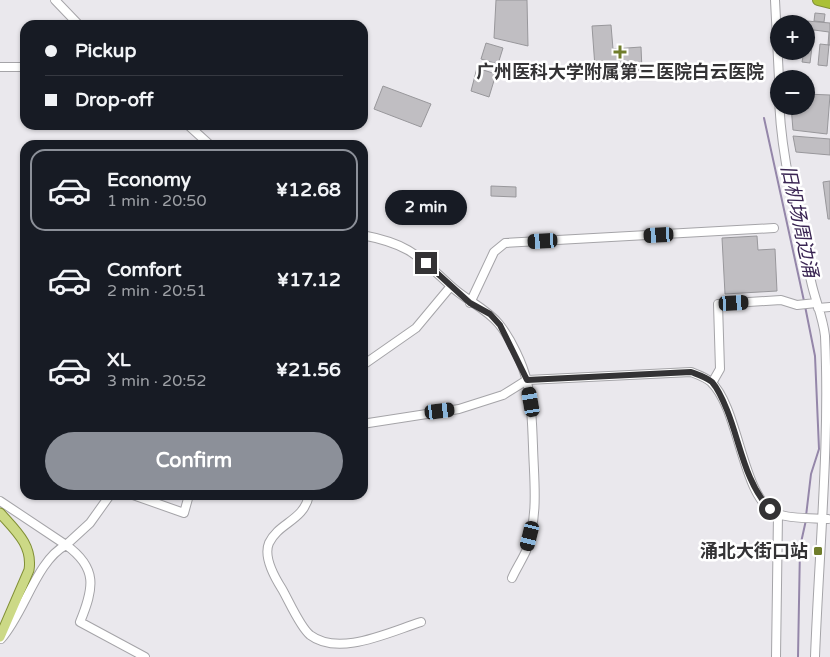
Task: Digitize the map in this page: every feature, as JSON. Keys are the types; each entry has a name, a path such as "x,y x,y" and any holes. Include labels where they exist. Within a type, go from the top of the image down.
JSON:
{"highway":[{"path":"818,0 830,3"}],"main road":[{"path":"0,513 23,541 31,559 29,570 0,639"}],"street":[{"path":"56,0 74,20"},
{"path":"775,0 779,70"},
{"path":"0,67 20,66"},
{"path":"780,115 815,305 825,335 830,392 828,519 815,657"},
{"path":"194,130 204,140"},
{"path":"470,303 494,252 505,243 774,228"},
{"path":"368,236 393,241 417,254 470,303 490,314 500,325 527,380 531,402 537,490 526,552 512,578"},
{"path":"368,362 416,328 451,286"},
{"path":"712,383 720,369 718,304 781,300 797,305 830,307"},
{"path":"368,423 459,409 504,395 527,380 691,372 704,377 718,391 737,434 756,491 762,502 778,514 828,519"},
{"path":"0,639 17,617 45,564 57,550 66,545 90,523 106,500"},
{"path":"148,500 184,512 188,500"},
{"path":"308,500 301,514 280,530 269,544 268,553 272,574 308,634 329,645 352,644 421,622"},
{"path":"0,501 79,554 90,570 89,600 80,622 146,657"},
{"path":"776,657 778,514"}],"building":[{"path":"496,0 527,0 528,46 494,38"},
{"path":"815,13 825,14 824,22 815,21"},
{"path":"815,22 830,23 830,45 828,45 829,32 815,30"},
{"path":"611,25 613,49 641,47 642,70 615,72 615,80 596,81 592,26"},
{"path":"486,43 503,48 498,64 481,59"},
{"path":"820,44 829,45 827,66 818,65"},
{"path":"802,60 810,60 810,63 802,62"},
{"path":"477,68 496,74 489,97 471,91"},
{"path":"383,86 431,104 421,127 374,109"},
{"path":"815,94 830,95 827,134 793,130 792,115 815,115"},
{"path":"793,136 830,139 830,155 796,152"},
{"path":"830,181 830,219 828,219 823,182"},
{"path":"491,186 516,187 516,197 491,196"},
{"path":"757,236 758,250 775,249 777,291 725,294 722,238"}],"waterway":[{"name":"旧机场周边涌","path":"764,118 804,301"},
{"name":"旧机场周边涌","path":"805,306 815,356 819,449 811,474 806,516"},
{"name":"旧机场周边涌","path":"798,657 800,547 806,520"}],"place":[{"name":"广州医科大学附属第三医院白云医院","path":"620,52"},
{"name":"涌北大街口站","path":"818,551"}],"route":[{"path":"426,263 470,303 490,314 500,325 511,344 527,380 691,372 704,377 718,391 737,434 756,491 762,502 770,509"}]}
